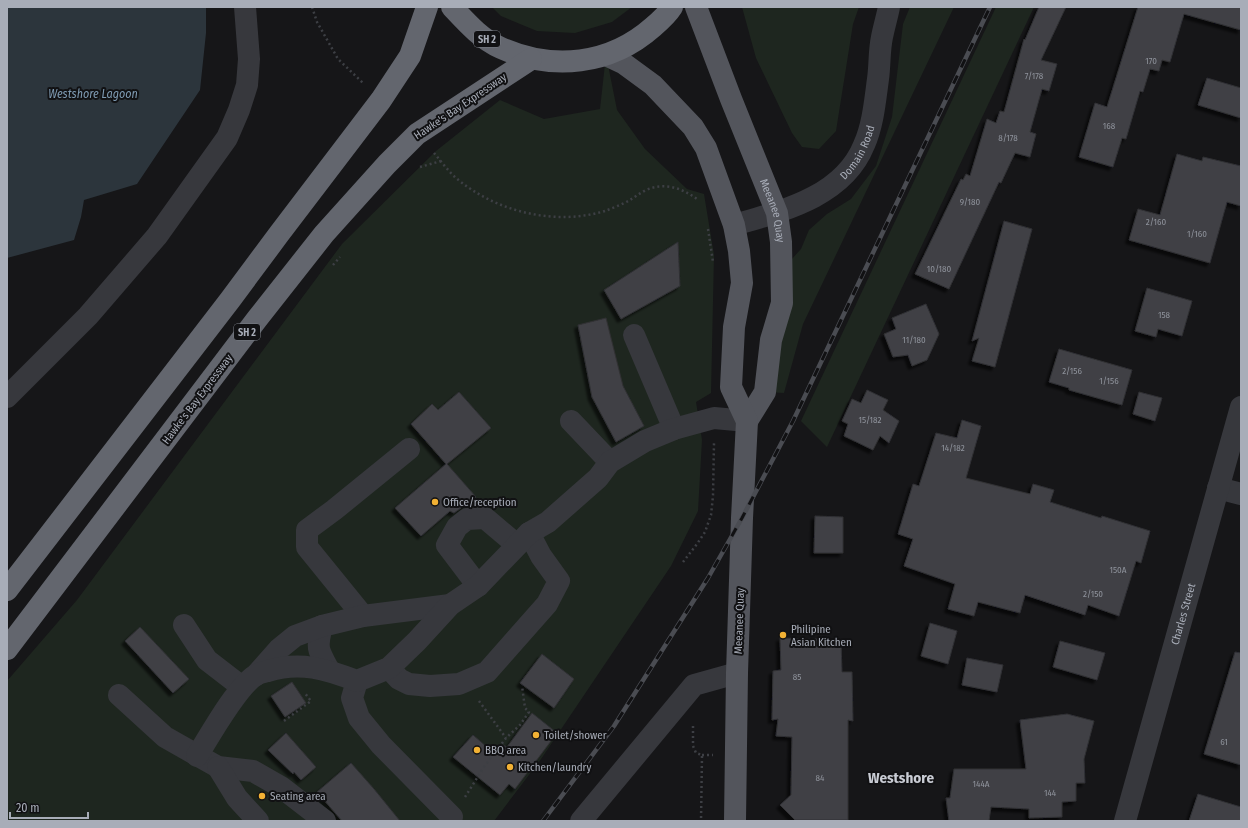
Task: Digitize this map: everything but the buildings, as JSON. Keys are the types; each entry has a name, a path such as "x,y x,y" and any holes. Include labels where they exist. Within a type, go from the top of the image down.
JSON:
{"highway":[{"path":"7,590 230,300 381,100 410,56 427,7"},
{"name":"SH 2","path":"452,7 473,29 500,47 531,59 569,62 606,55 640,39 667,14 672,7"},
{"name":"Hawke's Bay Expressway","path":"7,648 252,325 335,223 387,164 416,134 531,59"}],"main road":[{"name":"Meeanee Quay","path":"696,7 777,213 781,242 782,303 771,340 765,392 747,421"},
{"name":"Meeanee Quay","path":"606,55 653,85 693,126 706,148 734,225 739,251 742,284 734,327 731,388 747,421 737,673 735,821"}],"street":[{"path":"7,397 88,316 157,236 227,138 239,110 247,85 250,58 245,7"},
{"name":"Domain Road","path":"734,225 788,209 824,191 840,180 853,166 864,145 871,124 882,38 889,7"},
{"path":"634,335 674,429"},
{"name":"Charles Street","path":"1125,821 1241,407"},
{"path":"249,681 275,669 286,667 298,666 329,670 357,681 389,668 417,641 450,605 478,586 523,539 548,522 598,478 610,462 645,441 674,429 714,418 747,421"},
{"path":"571,421 610,462"},
{"path":"364,616 307,548 307,530 409,450"},
{"path":"1218,488 1241,494"},
{"path":"389,668 399,679 409,684 430,686 459,684 487,672 547,604 559,581 541,556 523,539 485,518 467,519 457,526 447,545 478,586"},
{"path":"197,756 249,681 279,649 295,636 322,626 364,616 450,605"},
{"path":"184,625 207,660 249,681"},
{"path":"322,626 318,652 329,670"},
{"path":"581,821 694,685 737,673"},
{"path":"357,681 352,698 359,718 381,745 452,817"},
{"path":"119,695 165,737 218,768 252,771 281,787 325,821"},
{"path":"218,768 237,798 258,821"}],"path":[{"path":"312,7 316,22 338,59 366,86"},
{"path":"433,151 454,177 472,191 492,201 517,210 539,215 584,215 605,211 629,201 646,190 667,186 683,190 697,198 700,203"},
{"path":"707,227 714,264"},
{"path":"683,562 701,538 711,515 713,496 714,418"},
{"path":"284,721 311,701 286,667"},
{"path":"452,817 484,767 506,738 520,725 529,712 525,708 522,686"},
{"path":"475,697 506,738"},
{"path":"694,724 693,746 696,753 702,755 701,821"}],"shaded area":[{"path":"492,7 632,7 612,22 575,33 537,31 501,16"},
{"path":"742,7 859,7 853,24 836,131 819,149 802,147 792,133 756,58"},
{"path":"910,7 954,7 803,324 784,393 767,392 782,270 801,249 809,230 827,214 851,199 876,166 892,117 903,24"},
{"path":"996,7 1034,7 827,447 801,421"},
{"path":"606,55 617,110 645,149 687,189 704,194 714,255 711,393 696,402 702,440 698,511 671,566 541,759 494,821 7,821 7,681 77,600 342,244 436,151 500,100 544,119 600,109"}],"water":[{"name":"Westshore Lagoon","path":"7,7 206,7 206,33 200,90 137,184 84,200 81,217 74,240 7,258"}],"railway":[{"path":"543,821 614,726 708,578 742,518 793,421 990,7"}],"place":[{"name":"Office/reception","path":"435,502"},
{"name":"Philipine Asian Kitchen","path":"783,635"},
{"name":"Toilet/shower","path":"536,735"},
{"name":"BBQ area","path":"477,750"},
{"name":"Kitchen/laundry","path":"510,767"},
{"name":"Seating area","path":"262,796"}],"district":[{"name":"Westshore","path":"901,778"}]}
